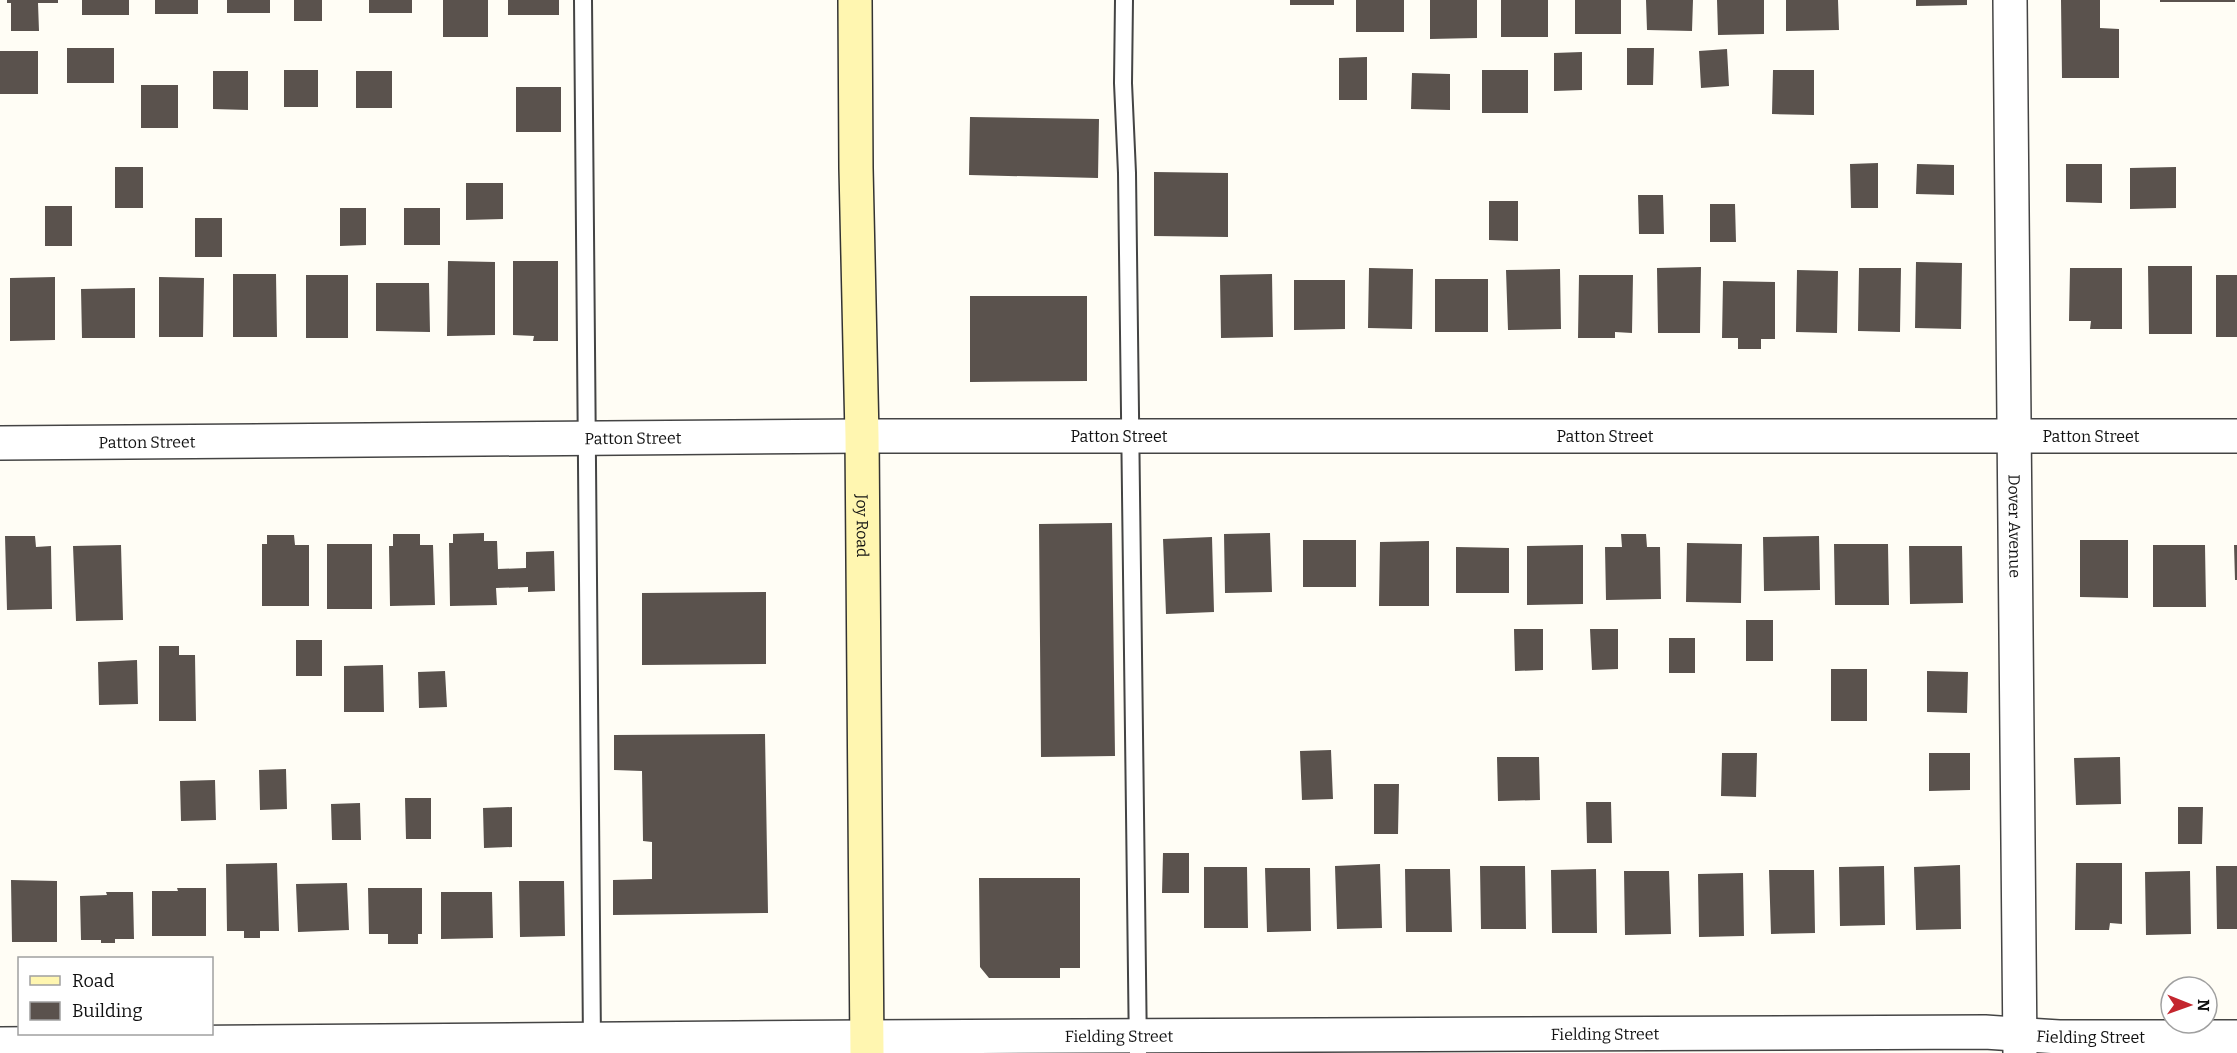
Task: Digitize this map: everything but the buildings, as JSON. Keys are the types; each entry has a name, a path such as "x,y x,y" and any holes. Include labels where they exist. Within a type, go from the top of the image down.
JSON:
{"main road":[{"name":"Joy Road","path":"855,0 862,436 867,1045"}],"street":[{"name":"Dover Avenue","path":"2010,0 2019,1044"},
{"name":"Patton Street","path":"0,443 862,436 2237,436"},
{"name":"Fielding Street","path":"0,1044 1138,1045 1985,1032 2019,1044 2237,1037"}],"lane":[{"path":"583,0 592,1046"},
{"path":"1124,0 1122,83 1127,173 1138,1045"}]}
